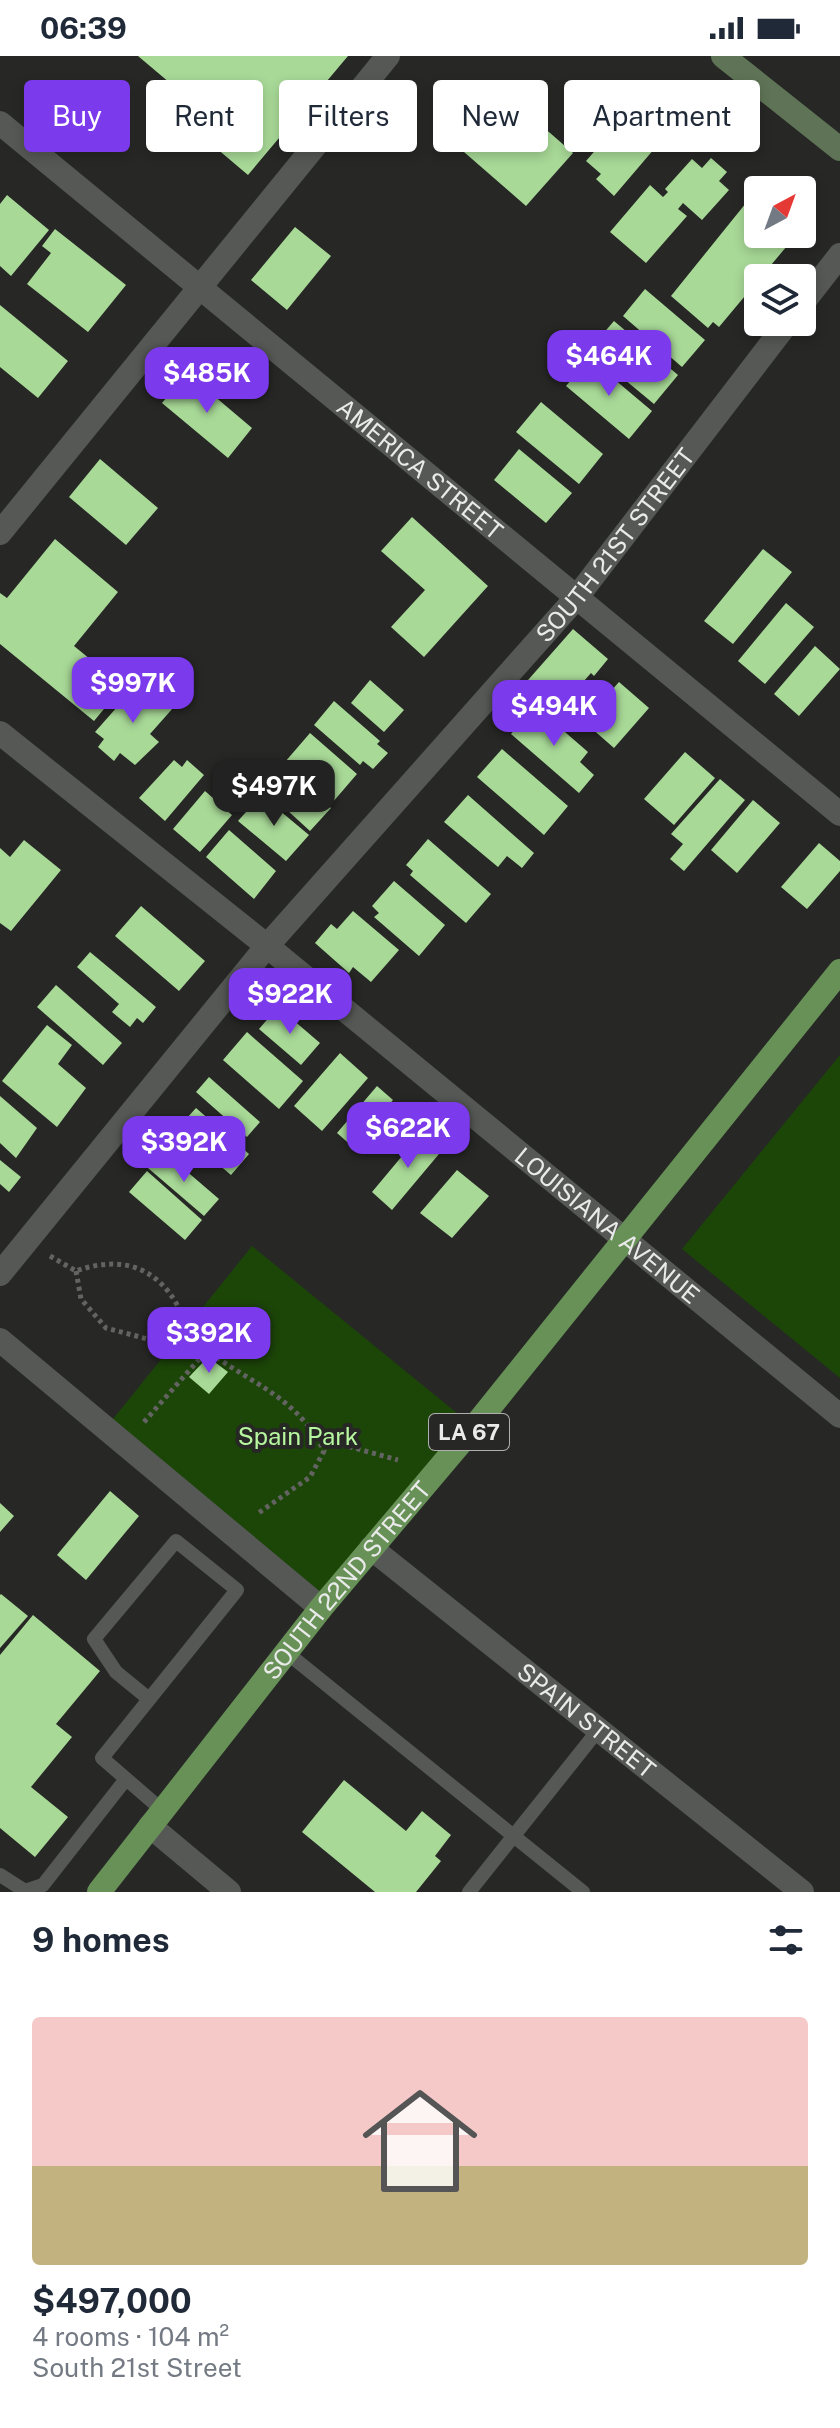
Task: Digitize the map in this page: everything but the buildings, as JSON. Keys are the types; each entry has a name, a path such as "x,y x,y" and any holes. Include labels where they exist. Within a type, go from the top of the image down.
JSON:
{"main road":[{"name":"SOUTH 22ND STREET","path":"99,1892 321,1608 474,1427 622,1238 840,971"}],"street":[{"path":"0,533 388,56"},
{"path":"723,56 840,149"},
{"name":"AMERICA STREET","path":"0,123 840,814"},
{"path":"816,286 840,255"},
{"name":"SOUTH 21ST STREET","path":"0,1274 267,946 577,597 777,336"},
{"name":"LOUISIANA AVENUE","path":"0,733 267,946 840,1416"},
{"path":"0,1340 321,1608"},
{"name":"SPAIN STREET","path":"371,1548 802,1892"},
{"path":"156,1818 229,1892"}],"lane":[{"path":"149,1699 116,1672 94,1639 176,1541 237,1590 102,1758 126,1779 156,1818"},
{"path":"286,1652 583,1892"},
{"path":"469,1892 599,1729"},
{"path":"0,1875 25,1891 43,1885 126,1779"}],"path":[{"path":"50,1256 76,1271 81,1299 106,1328 155,1341 184,1330"},
{"path":"76,1271 97,1263 146,1272 165,1287 179,1309 184,1330 234,1371 286,1400 317,1438 324,1451 310,1477 257,1514"},
{"path":"144,1422 208,1349"},
{"path":"317,1438 398,1460"}],"green space":[{"path":"840,1055 840,1378 682,1249"},
{"name":"Spain Park","path":"252,1246 474,1427 321,1608 105,1429"}]}
